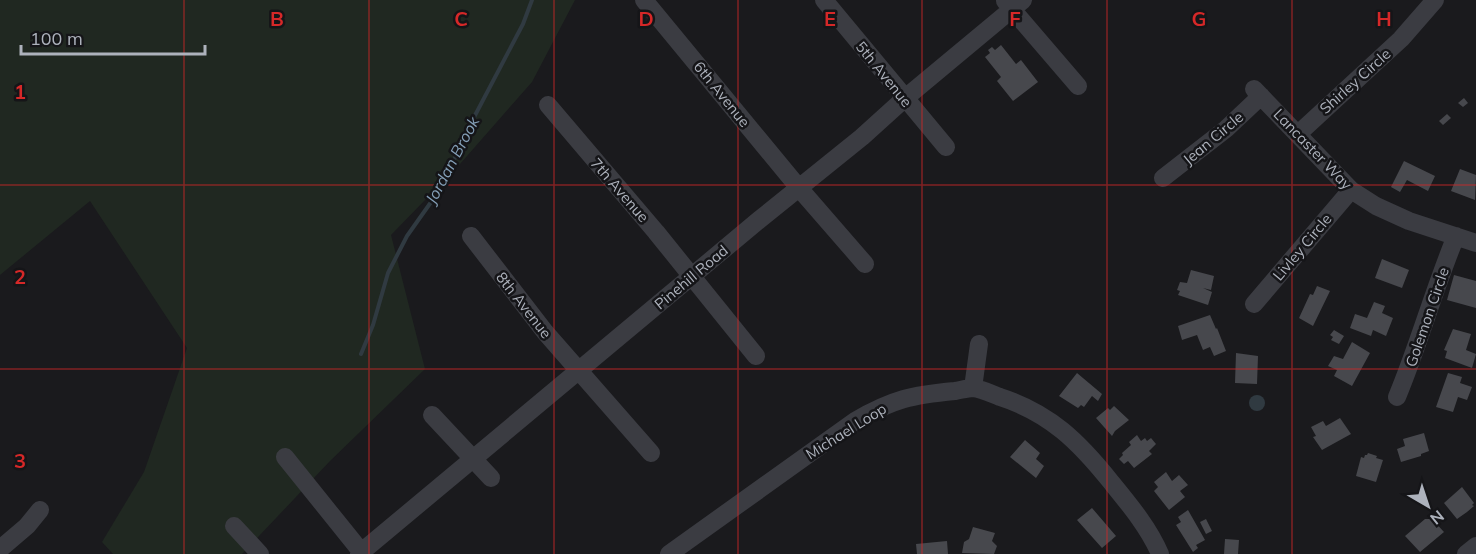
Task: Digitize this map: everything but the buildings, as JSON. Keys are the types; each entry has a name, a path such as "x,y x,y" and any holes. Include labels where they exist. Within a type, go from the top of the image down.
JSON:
{"street":[{"name":"6th Avenue","path":"644,0 798,189 865,264"},
{"name":"5th Avenue","path":"824,0 946,147"},
{"name":"Shirley Circle","path":"1298,134 1401,39 1435,0"},
{"name":"Pinehill Road","path":"361,553 862,137 1013,3"},
{"path":"1013,3 1078,86"},
{"name":"Lancaster Way","path":"1257,92 1351,190 1376,206 1409,221 1476,243"},
{"name":"Jean Circle","path":"1163,178 1226,129 1257,92"},
{"name":"7th Avenue","path":"548,105 756,356"},
{"name":"Livley Circle","path":"1254,304 1351,190"},
{"name":"8th Avenue","path":"471,236 545,332 651,453"},
{"name":"Golemon Circle","path":"1397,397 1456,236"},
{"path":"973,388 979,344"},
{"name":"Michael Loop","path":"675,552 699,531 855,421 877,408 902,398 928,392 973,388 1020,404 1046,417 1069,435 1090,455 1126,501 1152,538 1160,554"},
{"path":"432,415 491,478"},
{"path":"285,457 361,553"},
{"path":"0,549 27,526 40,510"},
{"path":"234,526 260,554"},
{"path":"1466,554 1476,546"}],"shaded area":[{"path":"0,0 575,0 532,82 460,164 391,235 425,369 330,461 242,554 113,554 102,542 144,472 187,348 90,201 0,275"},
{"path":"1257,395 1265,403 1257,411 1249,403"}],"waterway":[{"name":"Jordan Brook","path":"361,354 373,325 388,273 407,236 441,188 471,123 523,24 532,0"}]}
